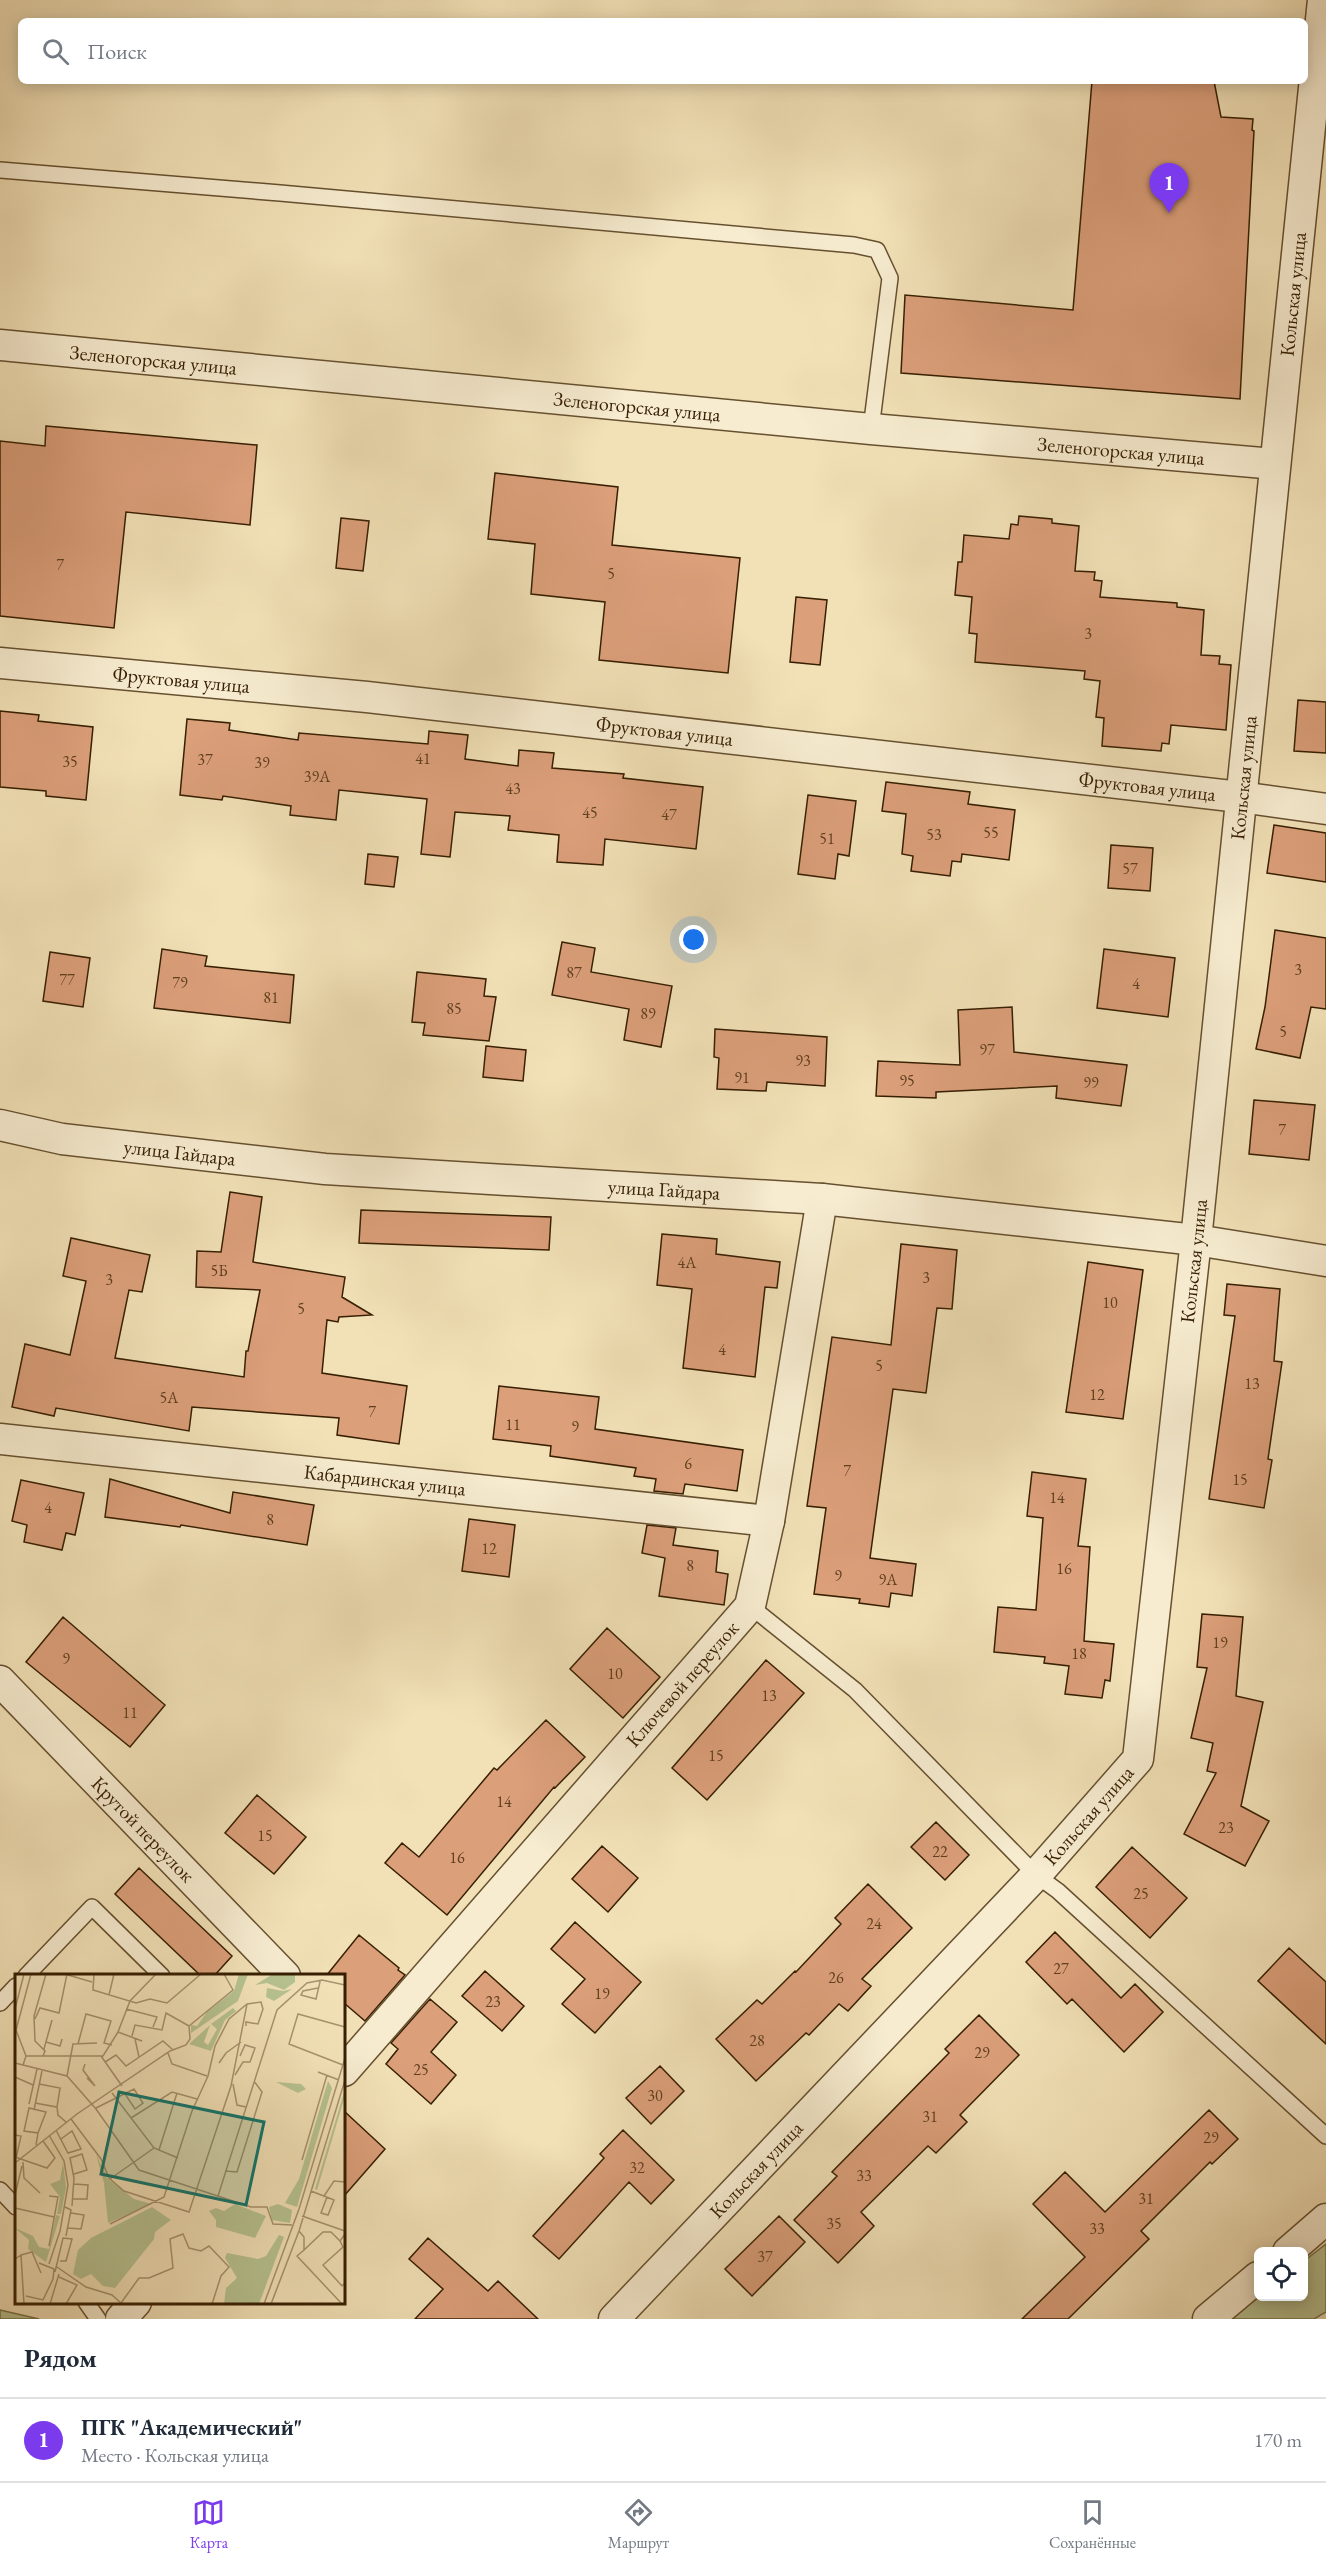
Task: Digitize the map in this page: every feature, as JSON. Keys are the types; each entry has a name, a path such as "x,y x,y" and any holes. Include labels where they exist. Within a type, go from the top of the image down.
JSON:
{"street":[{"name":"Кольская улица","path":"614,2319 1036,1875 1138,1759 1196,1240 1323,0"},
{"name":"Зеленогорская улица","path":"0,345 871,429 1275,464"},
{"name":"Фруктовая улица","path":"0,663 367,697 1240,797 1326,810"},
{"name":"улица Гайдара","path":"0,1125 62,1139 325,1169 822,1199 1196,1240 1326,1262"},
{"name":"Ключевой переулок","path":"349,2053 750,1606 769,1521 822,1199"},
{"name":"Кабардинская улица","path":"0,1439 769,1521"},
{"name":"Крутой переулок","path":"0,1681 283,1974"},
{"path":"1294,2247 1326,2219"},
{"path":"1208,2319 1254,2280"},
{"path":"121,2319 134,2304"}],"lane":[{"path":"0,170 854,245 877,250 890,278 871,429"},
{"path":"750,1606 855,1690 1036,1875 1058,1891 1326,2136"},
{"path":"28,1974 92,1907 160,1974"},
{"path":"0,2003 15,1987"},
{"path":"0,2190 15,2206"},
{"path":"87,2304 98,2319"}],"green space":[{"path":"1326,2244 1326,2312 1314,2319 1226,2319 1254,2298 1254,2301 1308,2301 1308,2258"},
{"path":"0,2310 39,2319 0,2319"}],"building":[{"path":"1092,84 1215,84 1221,117 1253,119 1252,130 1254,131 1240,399 901,373 905,295 1073,310"},
{"path":"46,426 257,445 250,525 126,512 114,628 0,616 0,441 45,446"},
{"path":"495,473 618,487 612,545 740,558 728,673 599,660 605,602 531,594 535,544 488,539"},
{"path":"1019,516 1052,519 1052,523 1079,526 1075,571 1095,572 1094,580 1102,581 1100,597 1177,603 1177,607 1204,610 1201,655 1220,656 1219,664 1231,665 1226,730 1171,725 1169,744 1162,743 1161,751 1102,746 1104,718 1096,717 1100,681 1084,679 1085,671 975,662 977,634 969,633 972,597 955,595 958,562 962,562 964,535 1009,539 1011,524 1018,525"},
{"path":"341,518 369,521 363,571 336,568"},
{"path":"796,597 827,600 820,665 790,662"},
{"path":"1298,700 1326,702 1326,753 1294,751"},
{"path":"0,711 39,715 38,721 93,727 86,800 46,796 46,791 0,787"},
{"path":"187,719 230,723 229,730 298,740 299,733 428,744 429,731 468,735 465,759 518,766 519,750 554,753 552,768 624,774 623,778 703,787 696,849 605,839 603,865 557,862 559,835 508,830 510,816 455,812 450,857 421,854 427,799 339,790 336,820 290,815 291,806 223,796 222,800 180,795"},
{"path":"886,782 970,792 968,804 1015,810 1009,860 962,854 961,862 952,861 950,876 911,871 913,856 902,854 906,814 882,811"},
{"path":"808,795 856,801 849,856 838,854 835,879 798,874"},
{"path":"1274,825 1326,833 1326,882 1267,873"},
{"path":"1111,845 1153,848 1150,891 1108,888"},
{"path":"368,854 398,857 394,887 365,884"},
{"path":"1275,930 1326,938 1326,1009 1311,1007 1300,1058 1256,1049 1265,1007"},
{"path":"562,942 595,948 591,972 672,986 661,1047 624,1040 629,1009 552,995"},
{"path":"162,949 207,956 205,966 294,975 290,1023 154,1008"},
{"path":"1104,949 1175,958 1168,1017 1097,1008"},
{"path":"50,952 90,958 83,1007 43,1001"},
{"path":"417,972 486,979 484,996 496,997 489,1041 423,1035 425,1023 412,1022"},
{"path":"1012,1007 1014,1052 1127,1065 1121,1106 1056,1098 1057,1086 936,1092 936,1098 876,1096 878,1061 960,1065 958,1010"},
{"path":"715,1029 827,1037 825,1086 767,1082 766,1091 717,1089 719,1058 714,1057"},
{"path":"486,1046 526,1050 523,1081 483,1077"},
{"path":"1254,1100 1315,1105 1309,1160 1249,1154"},
{"path":"230,1192 262,1197 253,1262 345,1277 342,1297 372,1315 339,1317 338,1322 327,1320 322,1373 407,1386 399,1444 337,1435 339,1418 192,1407 189,1431 56,1408 54,1416 12,1407 25,1344 70,1355 86,1281 63,1276 71,1238 150,1255 142,1292 129,1290 115,1358 244,1377 246,1351 248,1351 260,1290 196,1287 197,1251 221,1252"},
{"path":"361,1210 551,1217 549,1250 359,1243"},
{"path":"662,1234 717,1239 716,1254 780,1262 777,1288 765,1287 755,1377 683,1368 692,1289 657,1285"},
{"path":"901,1244 957,1250 952,1309 937,1308 926,1393 893,1389 870,1558 916,1564 912,1596 891,1593 889,1607 859,1603 860,1599 814,1594 826,1508 807,1506 832,1337 891,1345"},
{"path":"1088,1262 1143,1270 1123,1419 1066,1412"},
{"path":"1227,1284 1280,1289 1274,1361 1282,1362 1268,1459 1272,1460 1264,1508 1209,1499 1235,1316 1224,1315"},
{"path":"499,1386 599,1397 595,1429 743,1450 737,1491 685,1484 683,1494 654,1491 656,1479 634,1476 636,1468 550,1456 551,1446 493,1439"},
{"path":"1032,1472 1086,1479 1078,1546 1090,1547 1084,1641 1114,1644 1110,1681 1105,1680 1102,1698 1065,1694 1069,1666 1044,1663 1045,1657 994,1652 998,1607 1036,1610 1043,1518 1027,1516"},
{"path":"110,1479 230,1513 233,1492 314,1505 307,1545 181,1525 180,1527 105,1517"},
{"path":"21,1480 84,1493 75,1535 66,1533 62,1550 24,1542 27,1525 12,1521"},
{"path":"469,1519 515,1525 509,1577 462,1571"},
{"path":"647,1525 676,1528 673,1545 718,1551 716,1572 728,1574 724,1605 659,1596 665,1558 642,1553"},
{"path":"1202,1614 1243,1617 1236,1696 1263,1702 1241,1806 1269,1821 1245,1866 1184,1834 1216,1773 1207,1771 1213,1743 1191,1738 1207,1668 1197,1667"},
{"path":"63,1617 165,1705 130,1747 26,1662"},
{"path":"607,1628 660,1677 623,1718 570,1669"},
{"path":"766,1660 804,1693 707,1800 672,1768"},
{"path":"546,1720 585,1757 554,1787 447,1915 385,1863 402,1843 419,1857 494,1768 497,1770"},
{"path":"257,1795 306,1837 274,1874 225,1833"},
{"path":"936,1822 969,1855 945,1880 911,1847"},
{"path":"602,1846 638,1878 608,1912 572,1879"},
{"path":"1132,1847 1187,1898 1150,1938 1096,1887"},
{"path":"139,1868 232,1956 216,1974 199,1974 115,1894"},
{"path":"868,1884 912,1928 862,1979 871,1986 848,2011 839,2004 809,2035 806,2033 756,2081 716,2039 757,2000 762,2004 796,1972 841,1924 835,1918"},
{"path":"575,1922 641,1982 595,2033 562,2004 585,1979 551,1949"},
{"path":"1055,1932 1121,1998 1135,1984 1163,2012 1124,2052 1072,1999 1067,2004 1026,1962"},
{"path":"359,1935 405,1975 365,2021 345,2004 345,1974 328,1974"},
{"path":"1289,1948 1326,1982 1326,2044 1258,1981"},
{"path":"485,1971 524,2006 502,2031 462,1996"},
{"path":"430,1999 457,2022 431,2052 456,2075 431,2104 386,2064 398,2049 391,2043"},
{"path":"979,2015 1019,2055 960,2115 967,2122 936,2153 928,2146 861,2212 874,2226 838,2263 794,2220 837,2176 832,2172 949,2053 945,2049"},
{"path":"660,2066 684,2091 651,2124 626,2098"},
{"path":"1209,2110 1238,2139 1212,2164 1210,2162 1141,2231 1149,2239 1068,2319 1022,2319 1085,2257 1033,2204 1065,2172 1105,2212"},
{"path":"345,2112 385,2149 345,2195"},
{"path":"623,2130 674,2180 651,2204 629,2182 559,2259 533,2236 604,2158 600,2154"},
{"path":"779,2216 805,2242 752,2296 725,2269"},
{"path":"428,2238 488,2291 498,2281 538,2319 415,2319 443,2289 409,2259"}],"place":[{"name":"ПГК \"Академический\"","path":"1169,213"}]}
